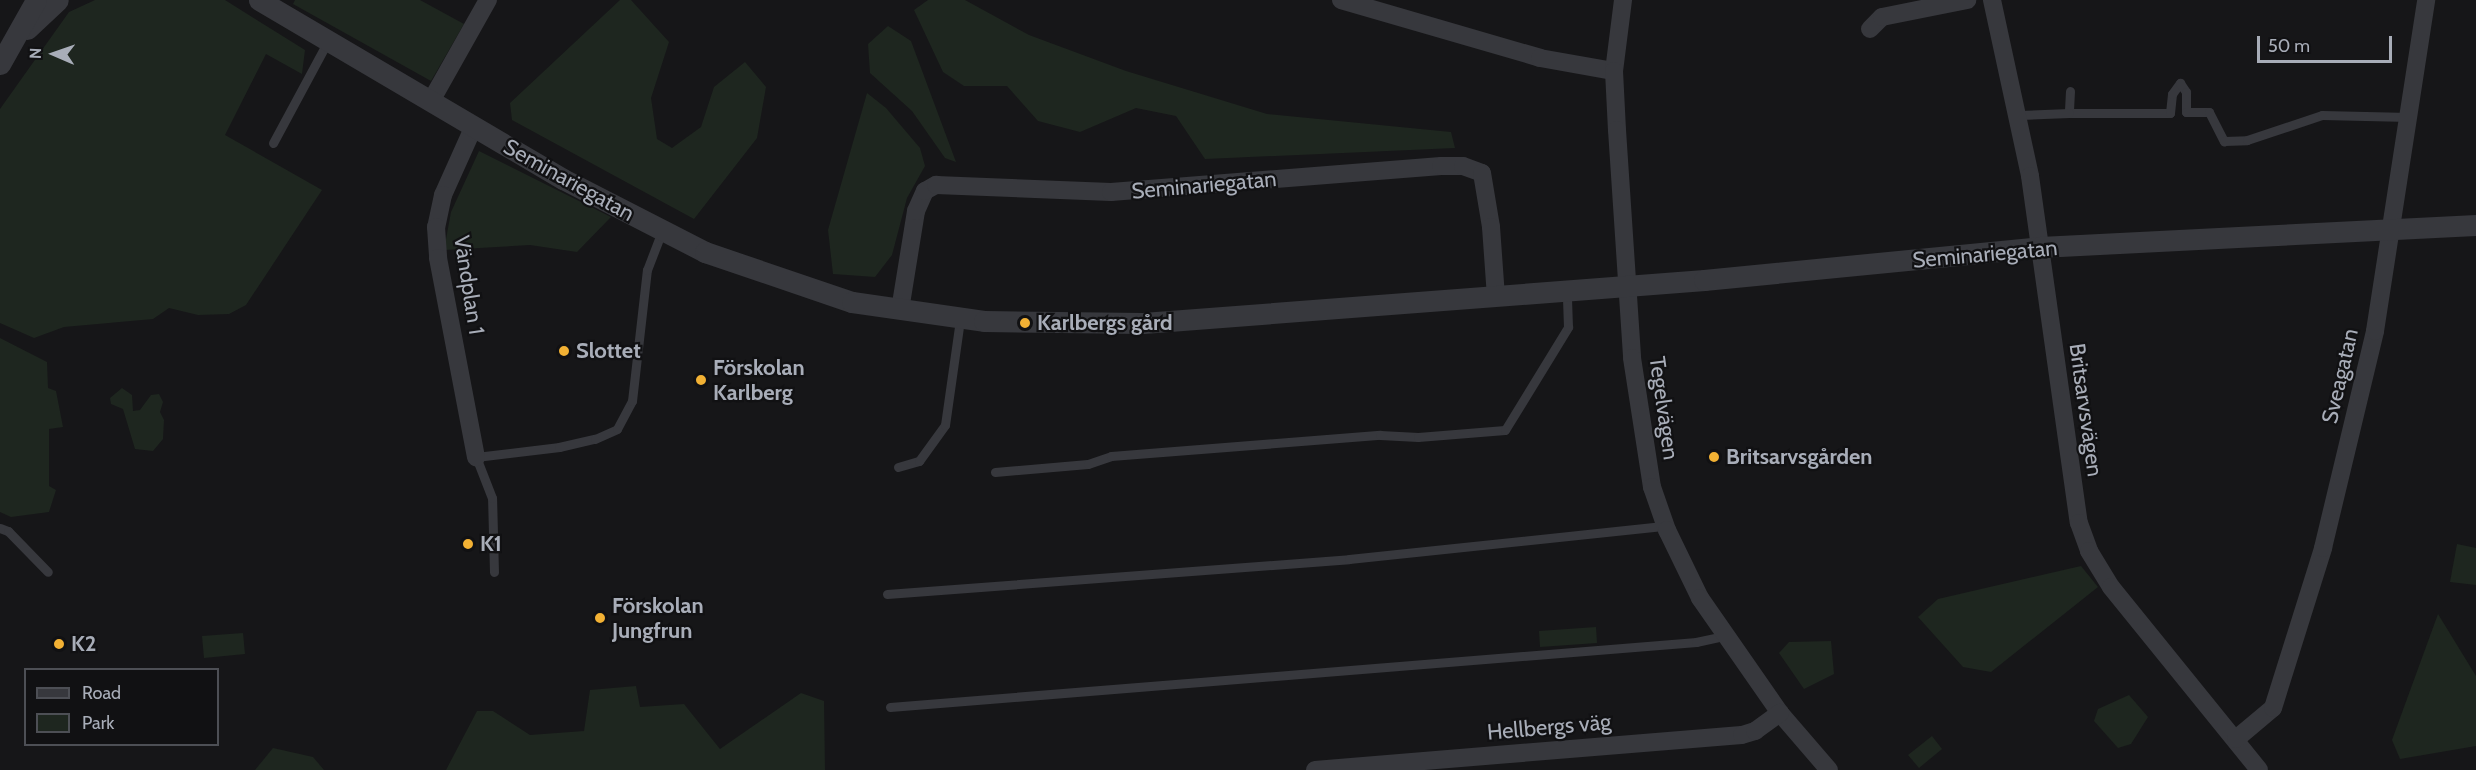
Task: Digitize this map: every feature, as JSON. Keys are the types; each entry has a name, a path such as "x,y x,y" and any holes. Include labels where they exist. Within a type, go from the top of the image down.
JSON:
{"street":[{"path":"0,64 36,0"},
{"path":"17,37 58,0"},
{"name":"Seminariegatan","path":"259,0 474,126 662,231 705,252 852,302 960,319 1107,324 1496,296 1567,288 1704,280 2040,247 2392,232 2476,225"},
{"path":"431,101 488,0"},
{"path":"1341,0 1540,58 1614,70"},
{"name":"Tegelvägen","path":"1623,0 1614,70 1632,358 1645,451 1665,526 1700,598 1724,636 1780,713 1829,770"},
{"path":"1870,30 1882,17 1967,0"},
{"name":"Sveagatan","path":"2236,739 2258,725 2273,708 2303,620 2366,375 2392,232 2426,0"},
{"name":"Britsarvsvägen","path":"1990,1 2020,115 2072,488 2089,551 2111,587 2259,770"},
{"name":"Vändplan 1","path":"474,126 443,195 436,227 438,258 476,457"},
{"name":"Seminariegatan","path":"900,310 916,211 925,191 936,185 1112,192 1441,166 1463,166 1482,173 1491,227 1496,296"},
{"name":"Hellbergs väg","path":"1315,770 1742,735 1755,731 1780,713"}],"lane":[{"path":"273,143 328,41"},
{"path":"2020,115 2170,113 2172,94 2180,83 2186,92 2186,112 2209,112 2224,141 2247,140 2322,115 2409,117"},
{"path":"2069,113 2070,91"},
{"path":"494,572 492,498 476,457 559,447 595,439 617,429 632,401 647,270 662,231"},
{"path":"995,472 1088,465 1111,456 1380,435 1418,437 1505,430 1568,327 1567,288"},
{"path":"898,467 919,461 945,425 960,319"},
{"path":"887,594 1349,559 1665,526"},
{"path":"0,528 8,531 48,572"},
{"path":"890,707 1644,646 1724,636"}],"green space":[{"path":"95,0 225,0 305,50 302,74 266,54 225,135 322,190 246,305 229,314 198,315 169,308 153,319 64,327 34,338 0,323 0,109 69,12"},
{"path":"295,0 420,0 464,24 431,81 293,4"},
{"path":"620,0 631,0 669,42 651,98 657,139 672,148 701,127 714,87 745,62 766,87 757,138 694,219 512,120 510,103"},
{"path":"928,0 965,0 1029,35 1126,71 1267,114 1451,132 1455,148 1205,159 1176,116 1136,108 1080,132 1038,121 1007,86 964,86 943,72 914,10"},
{"path":"888,26 911,41 956,162 945,158 912,111 870,73 868,44"},
{"path":"867,93 886,108 920,148 925,166 907,198 892,255 875,277 833,274 828,230"},
{"path":"479,151 611,217 577,252 530,245 444,250 451,212"},
{"path":"0,338 47,362 48,388 56,391 63,427 49,429 49,486 56,490 49,512 11,517 0,512"},
{"path":"122,388 132,395 133,411 140,410 151,395 159,394 163,402 160,412 164,420 163,439 153,451 135,449 123,409 111,404 110,398"},
{"path":"2457,544 2476,548 2476,585 2450,582"},
{"path":"2081,566 2098,587 1991,672 1963,667 1918,617 1938,599"},
{"path":"2438,614 2476,676 2476,746 2400,759 2392,740"},
{"path":"1596,627 1597,643 1540,647 1539,631"},
{"path":"243,633 245,654 204,658 202,636"},
{"path":"1831,641 1834,674 1804,689 1779,653 1789,642"},
{"path":"636,686 640,707 684,704 720,749 801,693 824,701 825,770 446,770 477,711 493,711 530,735 584,731 590,690"},
{"path":"2129,695 2148,717 2131,744 2118,748 2094,721 2098,709"},
{"path":"1932,736 1942,749 1919,768 1908,755"},
{"path":"273,748 313,757 324,770 255,770"}],"place":[{"name":"Karlbergs gård","path":"1025,323"},
{"name":"Slottet","path":"564,351"},
{"name":"Förskolan Karlberg","path":"701,380"},
{"name":"Britsarvsgården","path":"1714,457"},
{"name":"K1","path":"468,544"},
{"name":"Förskolan Jungfrun","path":"600,618"},
{"name":"K2","path":"59,644"}]}
